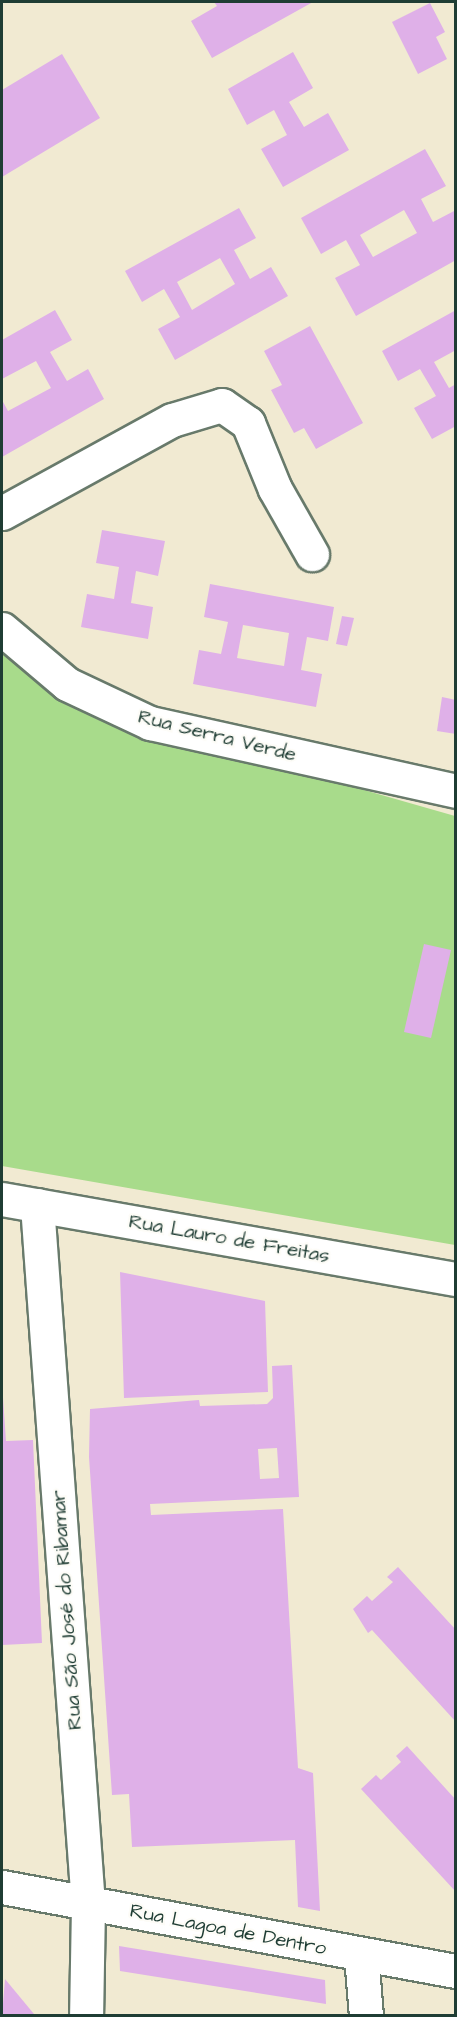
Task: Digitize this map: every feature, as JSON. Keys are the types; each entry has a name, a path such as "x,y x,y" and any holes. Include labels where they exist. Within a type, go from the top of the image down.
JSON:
{"street":[{"path":"2,513 172,420 222,405 248,423 275,489 312,554"},
{"name":"Rua Serra Verde","path":"2,629 67,684 150,723 456,790"},
{"name":"Rua Lauro de Freitas","path":"2,1199 456,1279"},
{"name":"Rua São José do Ribamar","path":"37,1205 88,1905 86,2016"},
{"name":"Rua Lagoa de Dentro","path":"2,1887 88,1905 456,1971"},
{"path":"361,1955 366,2016"}],"green space":[{"path":"2,651 70,706 455,816 455,1245 2,1166"}],"building":[{"path":"214,2 313,2 212,58 191,21 217,6"},
{"path":"430,3 445,32 436,37 447,59 418,74 392,22"},
{"path":"293,52 313,88 289,102 304,127 328,113 349,150 283,187 261,149 287,135 274,110 247,125 228,89"},
{"path":"62,54 100,118 2,177 2,90"},
{"path":"425,149 446,186 421,199 433,222 456,210 456,260 356,316 335,278 360,265 346,240 321,254 301,218","holes":["404,210 417,233 373,257 360,235"]},
{"path":"239,208 256,238 234,250 250,279 271,267 288,296 175,360 158,329 180,317 164,289 142,302 125,271","holes":["220,258 235,284 192,310 177,282"]},
{"path":"55,310 72,340 50,352 67,381 88,369 104,399 2,457 2,400 8,411 51,388 36,361 2,379 2,340"},
{"path":"456,310 456,350 434,362 449,388 456,384 456,426 432,439 414,408 436,396 420,369 398,381 382,351"},
{"path":"310,326 363,423 316,449 304,428 294,433 271,390 282,385 264,351"},
{"path":"102,530 165,541 158,576 136,571 131,603 153,607 148,639 81,627 87,594 114,599 119,567 96,563"},
{"path":"210,584 334,607 328,641 307,637 301,670 322,674 316,707 193,684 199,650 221,654 228,622 204,617","holes":["243,625 289,633 284,666 237,658"]},
{"path":"342,616 354,618 347,646 336,644"},
{"path":"442,697 456,700 456,734 437,731"},
{"path":"424,944 451,950 431,1038 404,1032"},
{"path":"120,1272 265,1301 268,1392 124,1398"},
{"path":"292,1365 299,1497 150,1504 151,1515 283,1509 298,1768 313,1773 320,1911 298,1907 295,1840 132,1847 129,1794 112,1795 89,1457 90,1409 199,1400 200,1406 267,1404 273,1398 272,1366","holes":["277,1448 279,1478 260,1479 258,1449"]},
{"path":"2,1383 6,1441 33,1440 42,1643 2,1645"},
{"path":"398,1567 456,1630 456,1722 372,1630 368,1633 353,1609 367,1596 372,1601 393,1582 387,1577"},
{"path":"407,1746 456,1800 456,1892 361,1789 376,1775 381,1780 401,1762 396,1756"},
{"path":"119,1946 325,1980 326,2004 120,1971"},
{"path":"5,1979 34,2014 33,2016 2,2016"}]}
